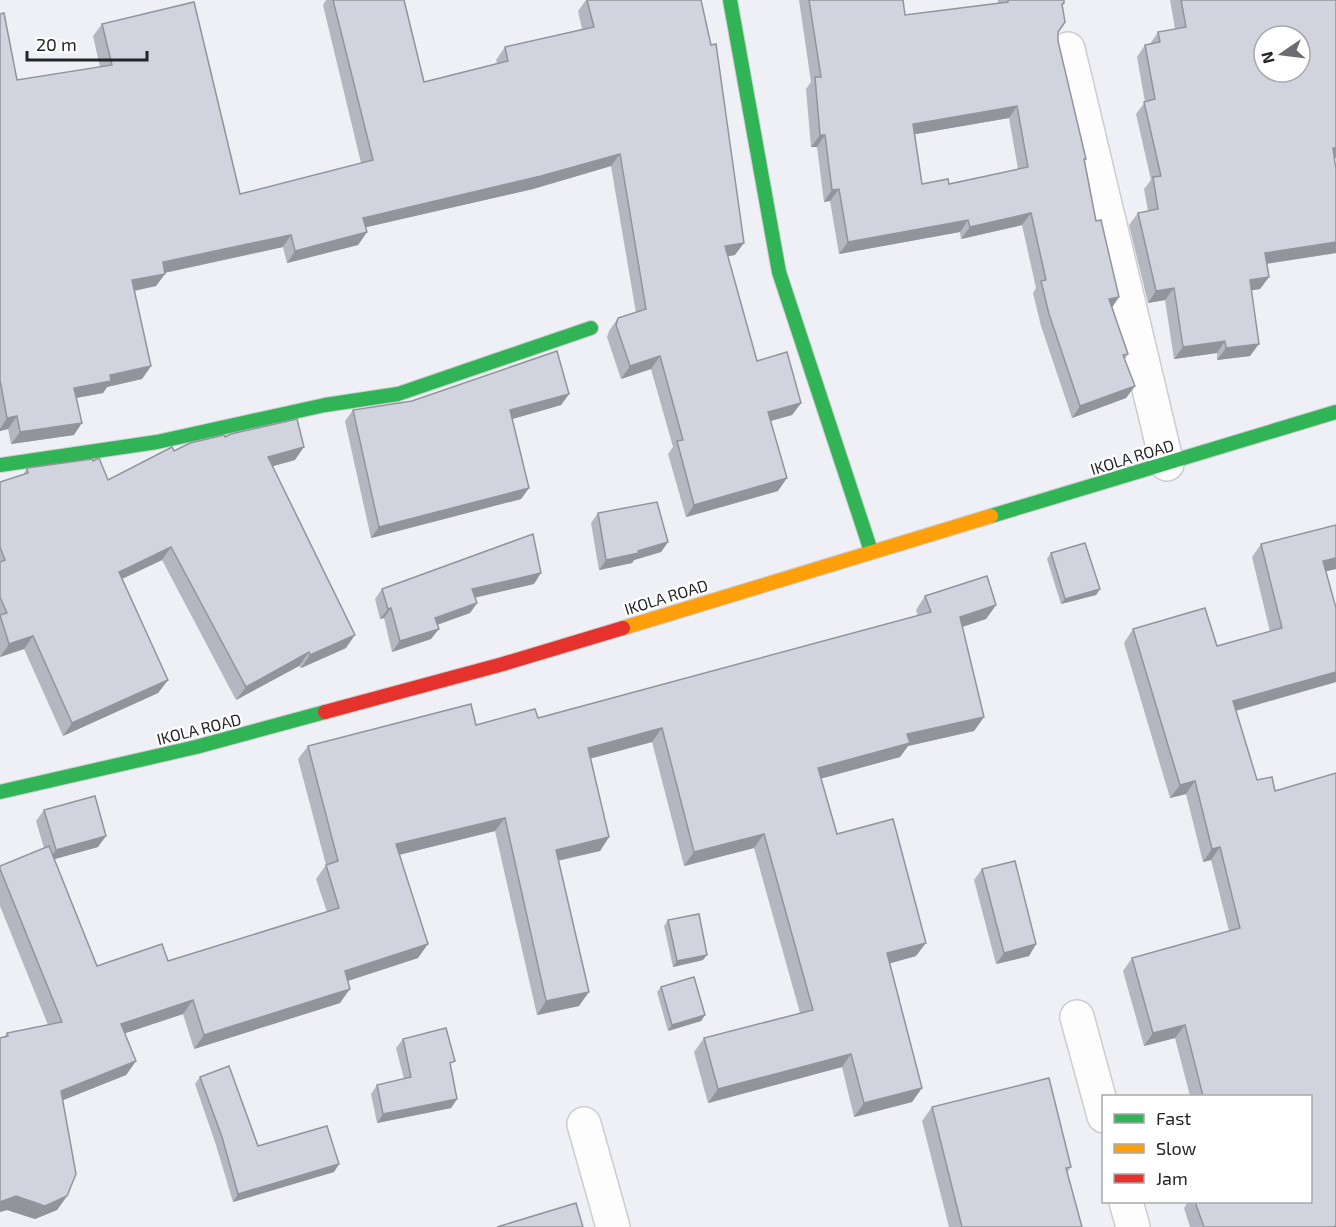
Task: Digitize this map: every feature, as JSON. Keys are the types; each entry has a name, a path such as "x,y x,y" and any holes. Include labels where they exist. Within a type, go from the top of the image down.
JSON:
{"street":[{"path":"730,0 779,272 871,551"},
{"path":"1068,49 1167,464"},
{"path":"0,465 157,442 325,405 398,394 591,328"},
{"name":"IKOLA ROAD","path":"0,792 196,747 503,664 1336,412"},
{"path":"1077,1017 1102,1109"},
{"path":"584,1124 613,1227"},
{"path":"1126,1203 1133,1227"}],"building":[{"path":"333,0 404,0 424,82 508,61 505,47 594,27 587,0 701,0 711,45 716,44 744,243 725,246 757,361 787,352 801,403 768,412 787,478 694,505 677,441 683,440 660,356 630,366 616,325 618,318 646,309 620,154 541,176 363,218 367,232 295,251 291,235 163,262 165,274 132,280 151,366 110,375 111,381 74,388 82,423 20,432 17,416 7,418 0,380 0,14 4,13 17,80 112,65 102,24 194,2 240,194 373,160"},
{"path":"809,0 903,0 905,15 1008,2 1008,0 1064,0 1062,4 1065,22 1058,32 1058,41 1086,159 1084,159 1096,221 1101,220 1119,297 1109,299 1128,354 1123,355 1135,386 1080,406 1049,314 1041,281 1046,280 1031,213 970,227 968,220 848,242 839,189 832,190 825,135 820,135 815,77 821,77","holes":["1017,106 1028,167 949,184 948,179 922,184 913,124"]},
{"path":"1181,0 1336,0 1336,148 1333,148 1336,170 1336,242 1265,253 1269,277 1250,280 1259,344 1226,348 1225,341 1183,347 1174,288 1156,291 1138,213 1158,209 1153,177 1161,176 1144,102 1155,99 1145,45 1160,42 1158,32 1186,27"},
{"path":"557,351 569,394 510,410 529,488 379,527 353,410 412,401"},
{"path":"297,419 304,447 268,457 355,635 310,655 309,652 246,687 171,547 119,572 168,680 72,723 33,636 9,644 0,615 7,613 0,597 0,562 5,560 0,547 0,482 28,473 27,468 92,459 93,461 99,458 108,480 172,447 174,451 190,443 224,435 225,437"},
{"path":"657,502 668,542 638,551 639,553 606,560 598,513"},
{"path":"1336,525 1336,558 1323,561 1336,608 1336,672 1233,701 1257,780 1272,777 1275,791 1336,773 1336,1226 1333,1227 1204,1227 1195,1203 1312,1203 1312,1095 1203,1095 1185,1025 1153,1033 1132,958 1240,928 1220,847 1212,849 1195,781 1180,785 1133,629 1205,608 1217,646 1282,628 1261,544"},
{"path":"533,534 541,573 472,589 477,603 435,618 439,629 400,641 391,608 388,609 382,589"},
{"path":"1085,543 1100,589 1065,599 1051,553"},
{"path":"987,576 996,605 960,617 984,717 907,734 910,743 818,768 837,834 893,819 926,943 887,953 922,1088 864,1103 851,1054 718,1089 704,1038 813,1010 764,834 694,852 662,728 588,748 609,837 556,850 589,992 546,1001 505,818 396,844 428,944 345,971 350,989 204,1035 193,1000 121,1024 136,1061 61,1091 76,1174 67,1196 45,1206 16,1196 0,1202 0,1038 8,1036 7,1033 62,1022 0,866 49,846 97,966 162,944 168,961 339,908 326,865 338,861 308,746 471,704 476,725 535,709 538,718 931,612 925,596"},
{"path":"95,796 106,836 56,850 44,810"},
{"path":"1015,861 1036,944 1004,953 982,869"},
{"path":"699,914 707,955 677,961 668,920"},
{"path":"694,977 705,1015 672,1025 661,987"},
{"path":"446,1028 455,1061 450,1063 457,1099 383,1114 377,1085 411,1077 403,1039"},
{"path":"229,1066 258,1146 327,1126 339,1164 238,1194 222,1137 200,1077"},
{"path":"1049,1078 1071,1167 1066,1168 1082,1227 962,1227 932,1107"},
{"path":"576,1203 583,1227 497,1227"}],"traffic: fast":[{"path":"730,0 779,272 871,551"},
{"path":"0,465 157,442 325,405 398,394 591,328"},
{"path":"991,516 1336,412"},
{"path":"0,792 196,747 325,712"}],"traffic: slow":[{"path":"623,628 991,516"}],"traffic: jam":[{"path":"325,712 503,664 623,628"}]}
